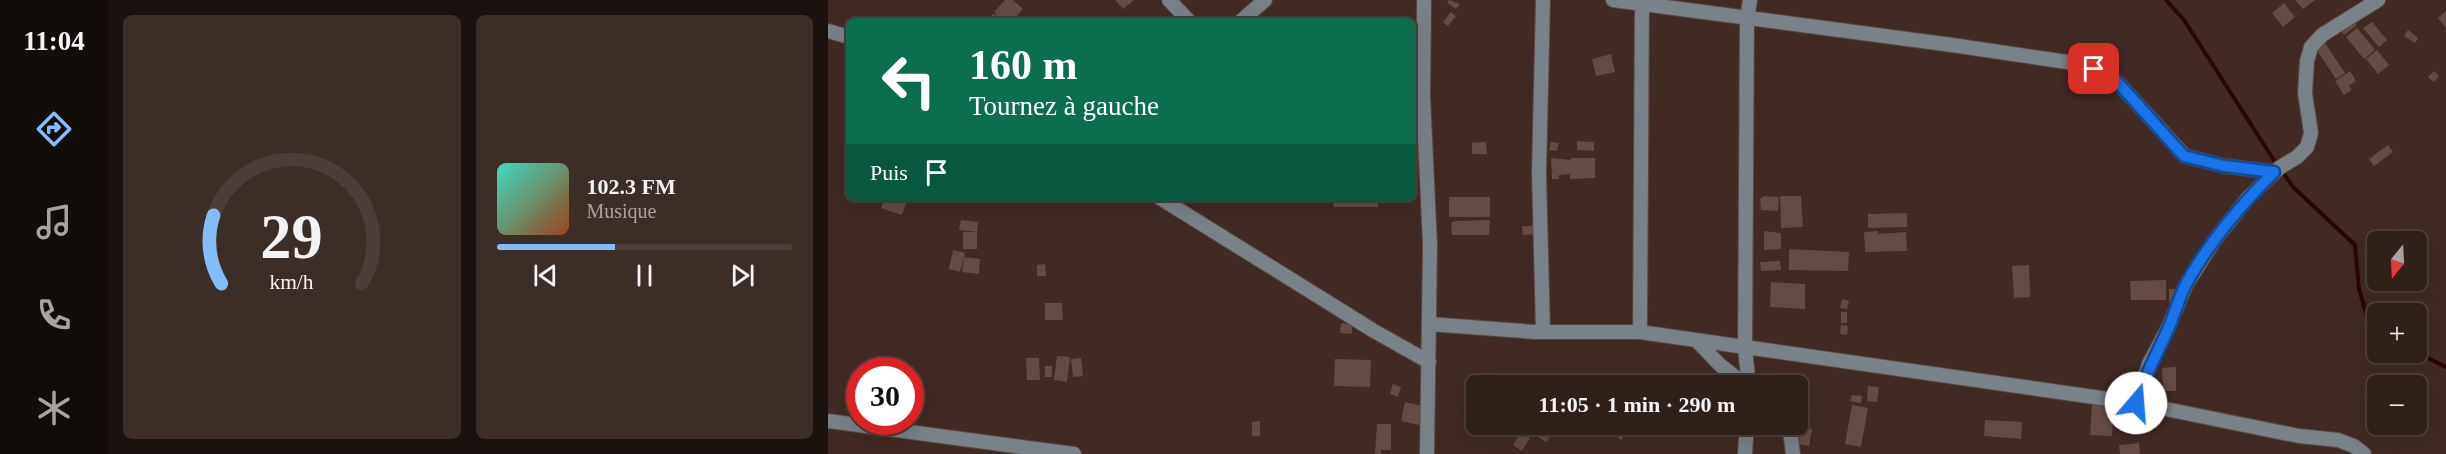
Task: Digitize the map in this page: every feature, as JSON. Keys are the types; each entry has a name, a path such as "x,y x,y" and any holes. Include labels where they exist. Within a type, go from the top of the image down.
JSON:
{"street":[{"path":"1169,0 1186,18"},
{"path":"1244,18 1265,0"},
{"path":"1543,0 1539,173 1543,331"},
{"path":"1612,0 1642,1 1747,18 1953,45 2067,62 2094,69 2109,75 2120,85 2184,156 2224,166 2274,172"},
{"path":"1747,375 1745,349 1747,18 1750,0"},
{"path":"2136,403 2149,364 2168,328 2186,285 2214,241 2248,198 2274,172 2307,147 2311,133 2305,93 2307,62 2311,47 2322,35 2378,0"},
{"path":"1423,1 1423,96 1430,245 1427,454"},
{"path":"1640,332 1642,1"},
{"path":"828,31 846,36"},
{"path":"1165,201 1374,331 1429,362"},
{"path":"1429,324 1543,331 1640,332 1745,349 2136,403 2299,436 2338,440 2354,446 2364,454"},
{"path":"1696,340 1720,365 1733,375"},
{"path":"828,421 1074,454"},
{"path":"1745,454 1746,435"},
{"path":"1790,435 1793,454"}],"building":[{"path":"1005,0 1013,0 1023,9 1016,18 991,18 992,14 997,15 994,12"},
{"path":"1115,0 1134,0 1123,9"},
{"path":"1449,0 1460,4 1456,9 1447,3"},
{"path":"2295,0 2315,0 2303,9"},
{"path":"2284,3 2295,17 2283,27 2272,13"},
{"path":"2446,11 2446,28 2438,18"},
{"path":"1451,12 1456,16 1448,26 1443,22"},
{"path":"2352,19 2357,25 2344,35 2339,29"},
{"path":"2372,22 2387,40 2379,47 2363,28"},
{"path":"2357,28 2375,50 2364,59 2346,37"},
{"path":"2408,30 2418,38 2415,43 2404,36"},
{"path":"2323,40 2345,73 2336,79 2314,46"},
{"path":"2377,50 2389,65 2378,74 2366,59"},
{"path":"1611,54 1615,72 1596,76 1592,59"},
{"path":"2350,71 2356,81 2349,86 2352,90 2344,95 2335,81"},
{"path":"2434,71 2439,76 2434,82 2428,77"},
{"path":"1577,141 1594,142 1594,151 1577,150"},
{"path":"1486,142 1487,154 1472,154 1472,143"},
{"path":"1551,142 1559,143 1557,151 1549,150"},
{"path":"2388,145 2393,152 2374,166 2369,159"},
{"path":"1551,158 1571,160 1571,158 1595,158 1595,178 1570,179 1570,174 1559,175 1559,179 1552,179"},
{"path":"1764,196 1779,197 1778,211 1761,210 1760,199"},
{"path":"1780,196 1801,196 1803,227 1781,228"},
{"path":"1449,197 1490,197 1490,217 1449,217"},
{"path":"884,201 907,201 902,215 881,208"},
{"path":"1333,201 1377,201 1378,207 1334,207"},
{"path":"1907,213 1907,227 1868,228 1868,214"},
{"path":"961,220 978,222 977,232 959,230"},
{"path":"1490,220 1489,235 1452,235 1451,223 1455,221"},
{"path":"1522,226 1534,226 1534,234 1523,235"},
{"path":"1764,231 1781,233 1781,249 1764,250"},
{"path":"1878,231 1878,234 1906,232 1907,251 1865,252 1864,232"},
{"path":"963,232 977,232 977,249 963,249"},
{"path":"1789,249 1849,252 1848,271 1789,270"},
{"path":"953,250 965,253 960,272 949,269"},
{"path":"964,257 980,259 979,274 962,272"},
{"path":"1780,261 1781,270 1761,271 1760,262"},
{"path":"1045,264 1046,276 1037,276 1037,265"},
{"path":"2029,265 2030,297 2014,298 2012,266"},
{"path":"2166,280 2166,300 2131,300 2130,281"},
{"path":"1771,282 1805,284 1805,309 1770,307"},
{"path":"2169,289 2179,289 2179,302 2169,302"},
{"path":"1842,299 1849,301 1847,309 1840,308"},
{"path":"1045,303 1062,303 1063,320 1045,320"},
{"path":"1841,312 1847,312 1847,323 1841,323"},
{"path":"1341,323 1352,324 1352,334 1340,333"},
{"path":"1841,325 1848,326 1847,335 1840,334"},
{"path":"1057,356 1070,357 1067,382 1054,380"},
{"path":"1026,358 1039,358 1040,380 1027,380"},
{"path":"1081,358 1083,376 1073,377 1071,359"},
{"path":"1335,359 1371,360 1370,387 1334,386"},
{"path":"1045,366 1052,366 1052,377 1045,377"},
{"path":"2176,367 2176,391 2163,391 2162,368"},
{"path":"1393,384 1401,387 1398,397 1390,394"},
{"path":"1868,386 1879,387 1877,402 1867,401"},
{"path":"1852,395 1862,396 1861,403 1850,401"},
{"path":"1405,402 1423,406 1419,425 1401,421"},
{"path":"1852,405 1868,408 1861,447 1845,444"},
{"path":"2092,405 2113,406 2112,436 2090,435"},
{"path":"1985,420 2022,422 2021,439 1984,436"},
{"path":"1260,421 1260,436 1252,436 1252,422"},
{"path":"1377,424 1391,424 1391,450 1381,450 1381,454 1375,454"},
{"path":"1808,428 1812,429 1809,446 1786,442 1787,435 1808,435"},
{"path":"1519,435 1530,438 1522,451 1513,445"},
{"path":"1535,435 1551,435 1546,442"},
{"path":"1615,435 1625,435 1621,440"},
{"path":"2139,443 2140,454 2120,454 2119,445"}],"waterway":[{"path":"2166,0 2184,20 2277,165"},
{"path":"2282,171 2293,187 2355,245 2359,289 2367,316"},
{"path":"2427,358 2446,367"}],"route":[{"path":"2094,69 2109,75 2120,85 2184,156 2224,166 2274,172 2248,198 2214,241 2186,285 2168,328 2149,364 2136,403"}]}
